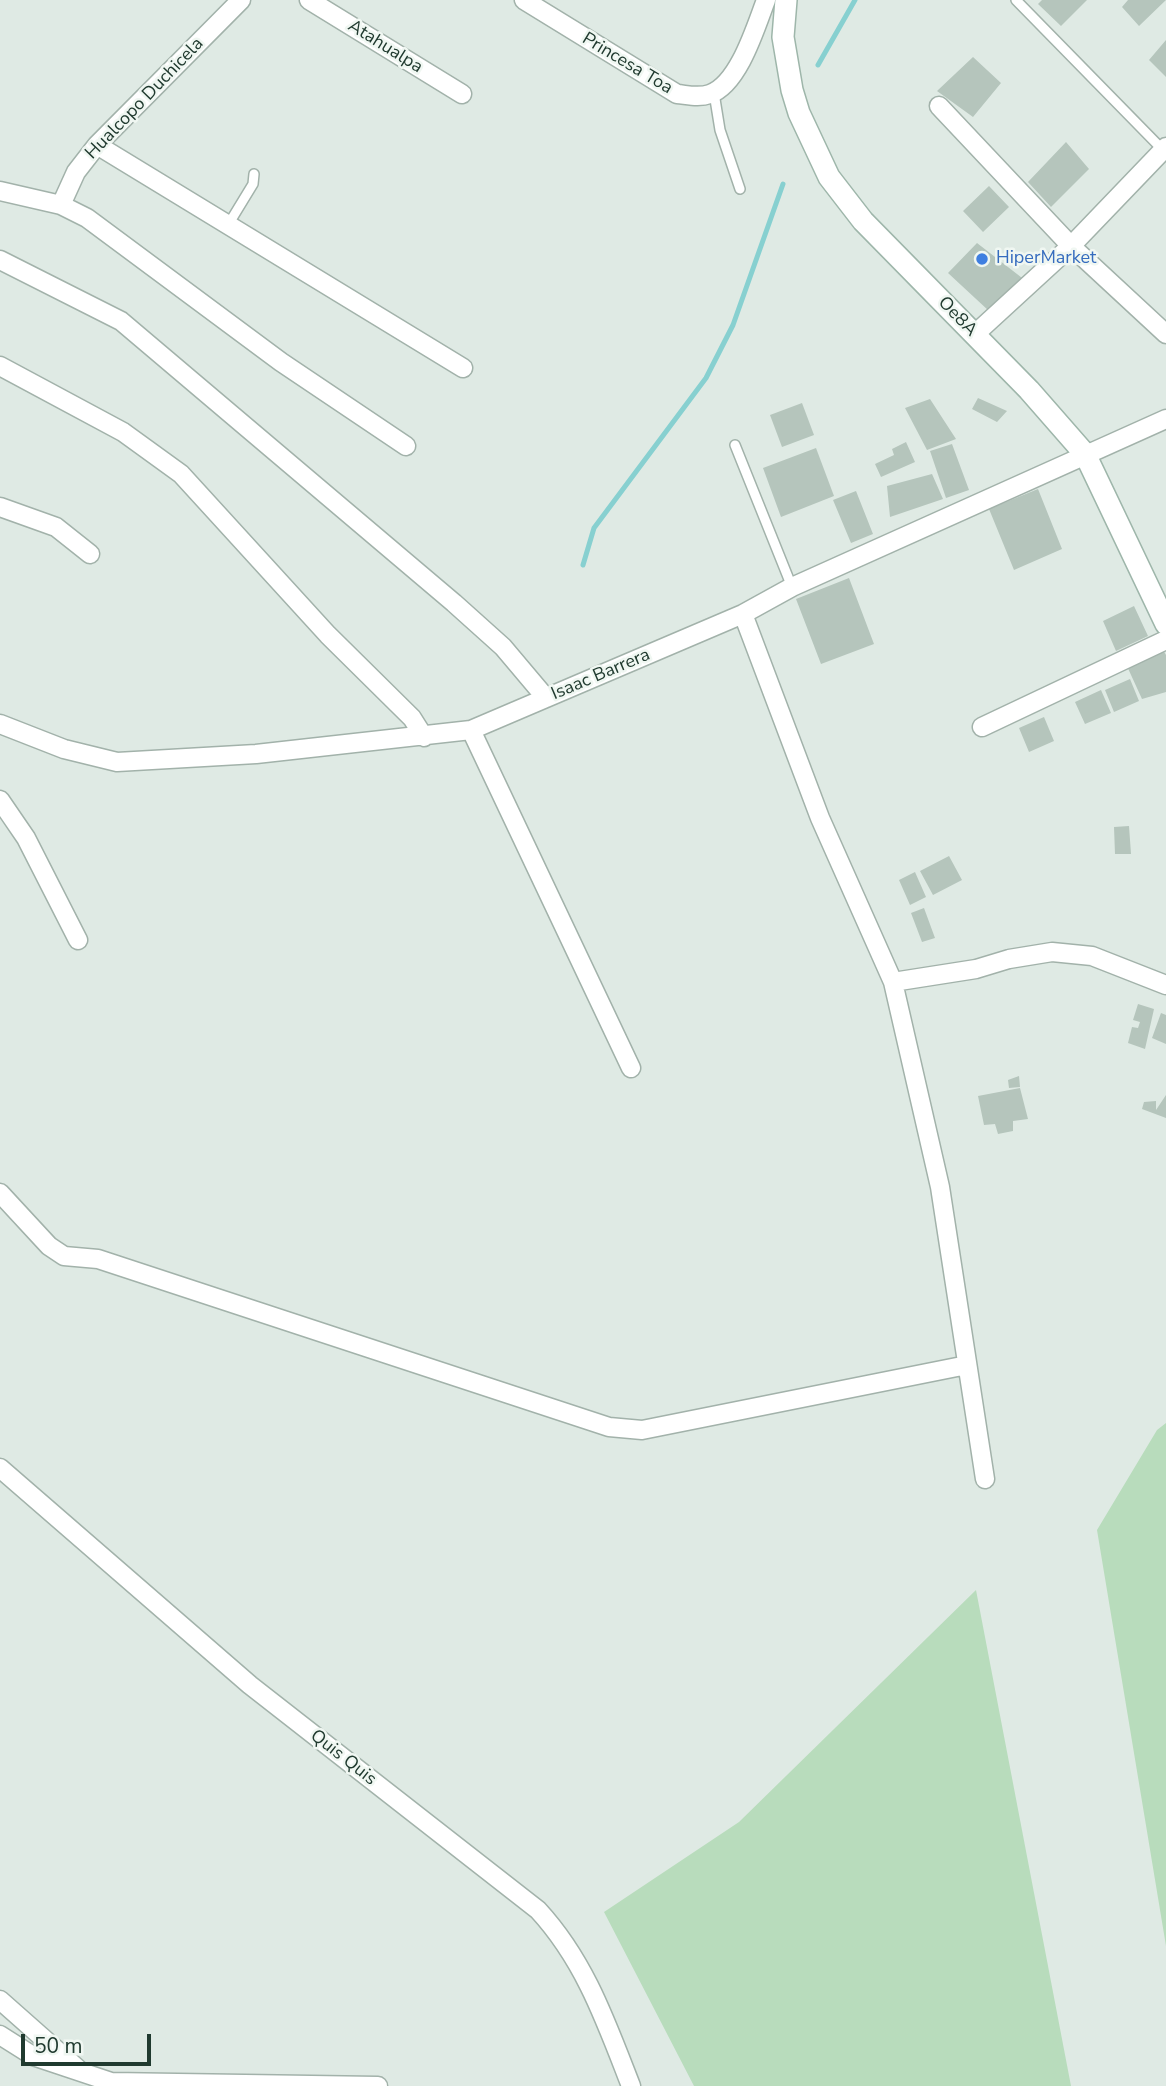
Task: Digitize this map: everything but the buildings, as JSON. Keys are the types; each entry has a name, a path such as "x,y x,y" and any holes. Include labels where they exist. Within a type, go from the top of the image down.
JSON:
{"street":[{"name":"Hualcopo Duchicela","path":"61,205 76,172 97,145 241,0"},
{"name":"Atahualpa","path":"309,0 462,94"},
{"name":"Princesa Toa","path":"524,0 677,94 700,97 714,93"},
{"path":"714,93 744,60 766,0"},
{"name":"Oe8A","path":"786,0 783,37 792,90 804,125 829,177 863,221 1059,422 1085,454 1166,624"},
{"path":"939,106 1071,246 1166,334"},
{"path":"97,145 227,227 463,368"},
{"path":"974,335 1071,246 1164,149"},
{"path":"0,191 61,205 87,218 281,362 405,446"},
{"path":"0,260 121,321 454,603 503,647 546,698"},
{"path":"0,366 123,432 181,474 328,635 412,718 424,737"},
{"name":"Isaac Barrera","path":"0,724 64,750 117,762 256,754 471,730 743,614 792,587 1166,419"},
{"path":"0,507 56,527 90,554"},
{"path":"743,614 820,818 893,982 940,1186 985,1479"},
{"path":"982,727 1166,640"},
{"path":"471,730 631,1068"},
{"path":"0,800 26,838 78,940"},
{"path":"893,982 976,969 1052,952 1092,956 1166,985"},
{"path":"0,1193 34,1232 64,1256 98,1259 609,1427 642,1430 967,1365"},
{"name":"Quis Quis","path":"0,1468 250,1685 538,1910 561,1934 594,1991 631,2086"},
{"path":"0,2000 83,2074"},
{"path":"0,2035 33,2056 111,2082 378,2086"}],"lane":[{"path":"1016,0 1164,149"},
{"path":"714,93 720,130 740,190"},
{"path":"227,227 253,184 254,174"},
{"path":"735,445 792,587"}],"green space":[{"path":"1166,1423 1166,1946 1097,1530 1157,1430"},
{"path":"976,1590 1071,2086 694,2086 604,1912 739,1822"}],"waterway":[{"path":"818,65 855,0"},
{"path":"583,565 594,528 706,378 733,325 783,184"}],"place":[{"name":"HiperMarket","path":"982,259"}]}
